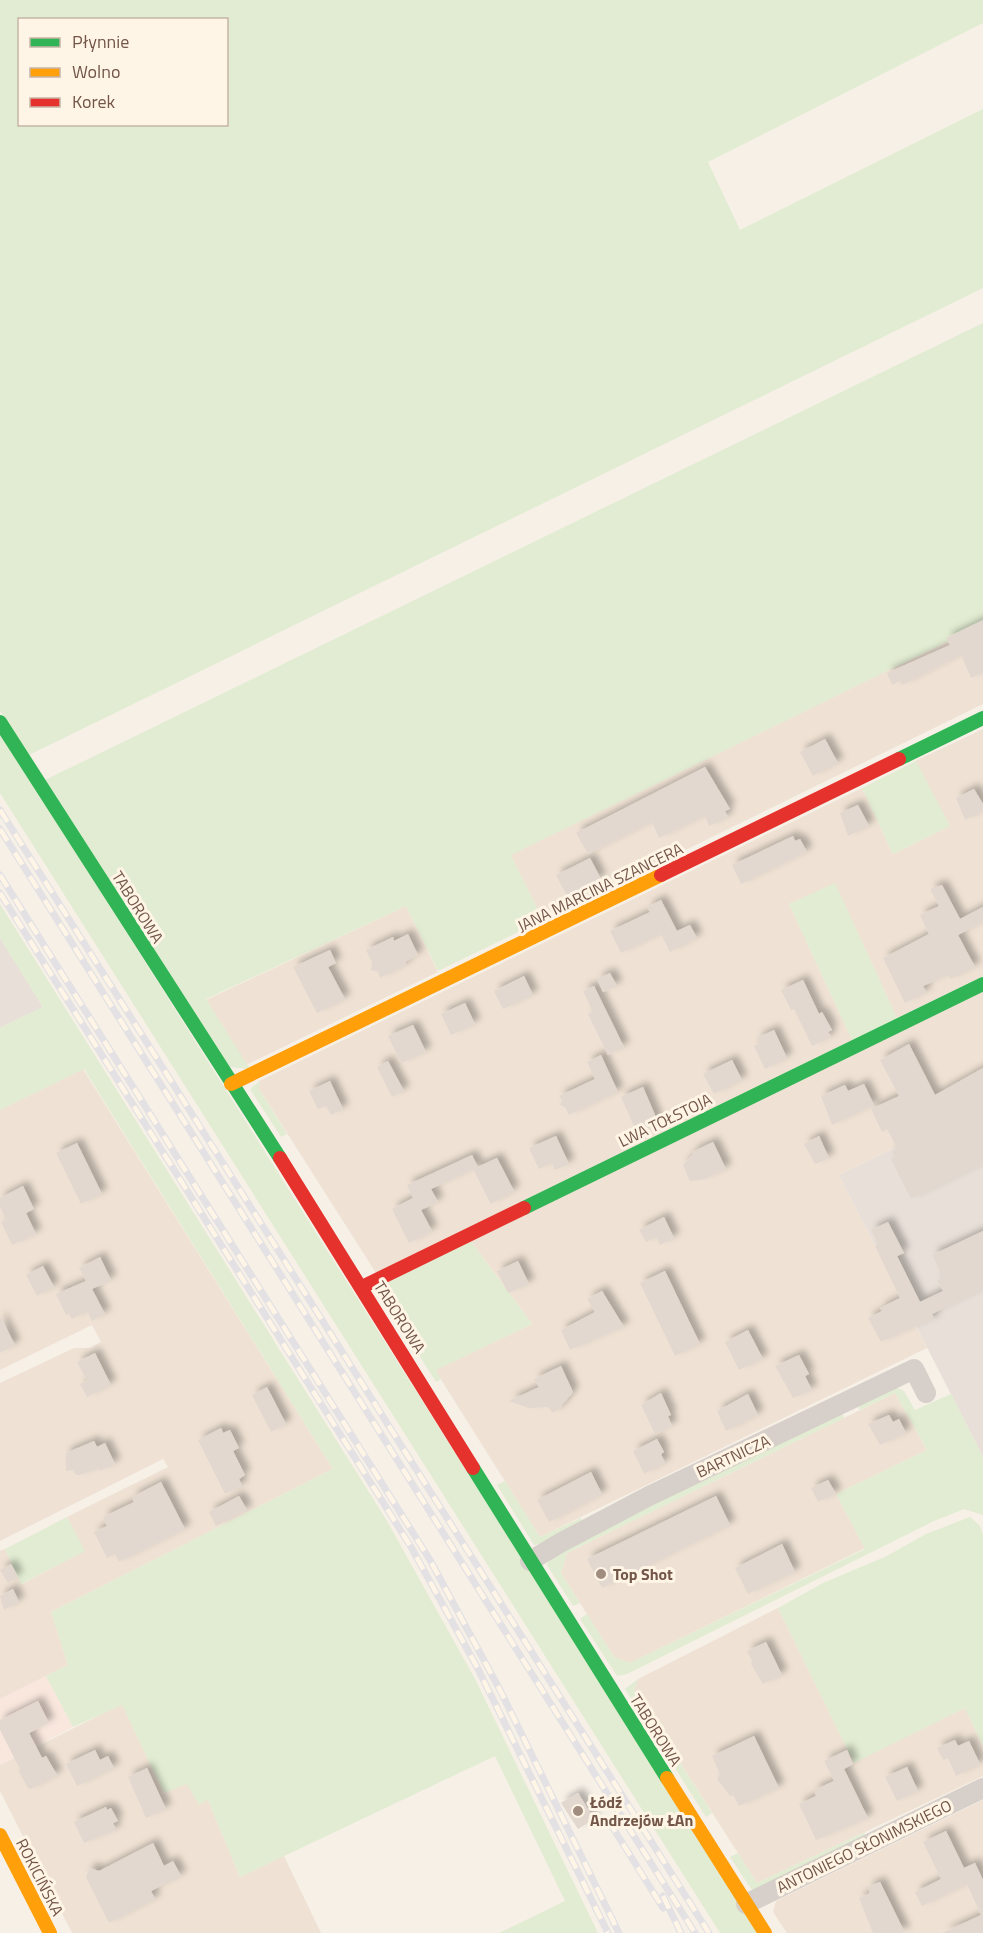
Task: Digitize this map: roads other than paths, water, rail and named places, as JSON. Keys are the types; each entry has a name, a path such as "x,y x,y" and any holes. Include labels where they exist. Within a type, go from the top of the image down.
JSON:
{"street":[{"name":"JANA MARCINA SZANCERA","path":"231,1084 983,718"},
{"name":"TABOROWA","path":"0,722 362,1287 530,1561 765,1933"},
{"name":"LWA TOŁSTOJA","path":"362,1287 983,984"},
{"name":"BARTNICZA","path":"530,1561 649,1496 914,1370 927,1393"},
{"name":"ANTONIEGO SŁONIMSKIEGO","path":"746,1904 983,1788"},
{"name":"ROKICIŃSKA","path":"0,1835 50,1933"}],"railway":[{"path":"0,810 709,1933"},
{"path":"0,829 695,1933"},
{"path":"0,875 430,1560 501,1692 619,1933"},
{"path":"0,893 411,1547 477,1667 608,1933"},
{"path":"608,1820 663,1908"},
{"path":"663,1896 681,1933"}],"place":[{"name":"Top Shot","path":"601,1574"},
{"name":"Łódź Andrzejów ŁAn","path":"578,1811"}]}
